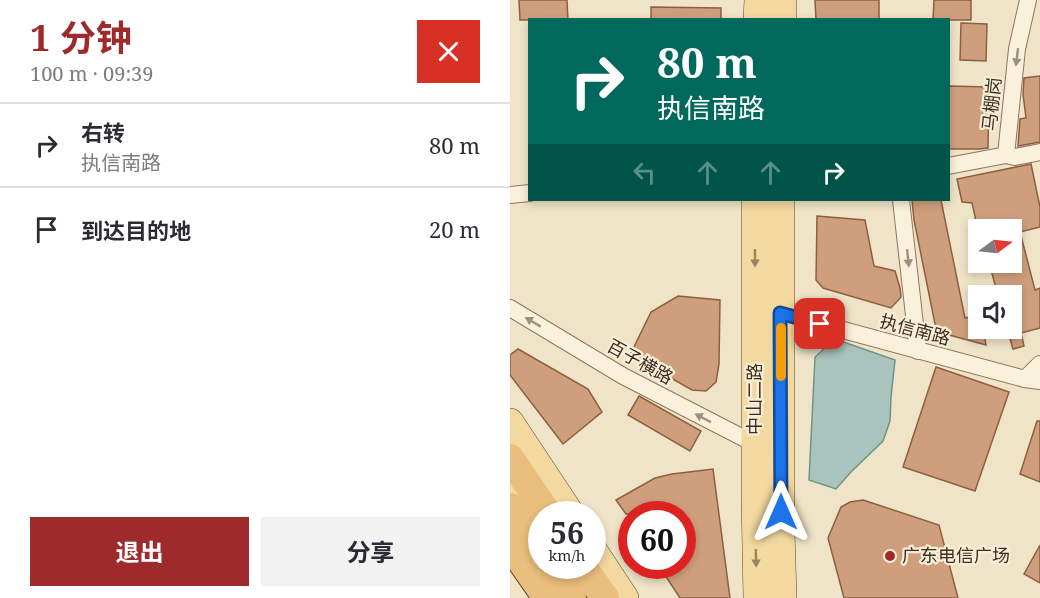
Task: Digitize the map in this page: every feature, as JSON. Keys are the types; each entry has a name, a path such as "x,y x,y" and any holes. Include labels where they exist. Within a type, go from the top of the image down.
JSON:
{"highway":[{"path":"515,450 541,501"},
{"path":"510,507 528,533"},
{"path":"510,545 547,598"},
{"path":"559,579 572,598"},
{"path":"591,579 604,598"}],"main road":[{"path":"758,0 758,18"},
{"path":"783,0 783,18"},
{"name":"中山二路","path":"755,201 755,444 758,598"},
{"name":"中山二路","path":"781,201 783,598"},
{"path":"510,422 515,450 560,501"},
{"path":"510,487 528,512"},
{"path":"606,569 625,598"},
{"path":"574,579 588,598"}],"street":[{"name":"马棚岗","path":"950,166 1006,155 1017,49 1028,0"},
{"path":"1006,155 1040,152"},
{"path":"510,195 528,193"},
{"path":"902,201 918,351"},
{"name":"百子横路","path":"510,308 623,376 755,444"},
{"name":"执信南路","path":"780,313 1033,380"},
{"path":"1033,380 1040,364"}],"water":[{"path":"835,339 895,360 890,421 883,441 836,489 809,480 815,357"}],"building":[{"path":"519,0 567,0 568,18 520,20"},
{"path":"815,0 879,0 879,18 816,18"},
{"path":"934,0 971,0 971,20 933,18"},
{"path":"651,7 721,8 721,18 651,18"},
{"path":"961,23 987,24 986,61 960,60"},
{"path":"1040,76 1040,142 1018,146 1020,119 1026,118 1024,78"},
{"path":"950,86 989,87 988,148 950,149"},
{"path":"1031,164 1040,207 1040,227 1022,232 1022,219 976,219 972,203 962,202 957,179"},
{"path":"912,201 941,201 965,318 968,317 968,339 985,339 986,345 949,335 935,324"},
{"path":"817,216 865,220 874,266 895,271 901,297 891,308 823,288 816,280"},
{"path":"1022,240 1035,290 1040,288 1040,328 1022,333 1022,285 995,285 992,273 1022,273"},
{"path":"678,296 720,300 719,364 716,382 706,391 692,390 630,355 651,312"},
{"path":"1022,337 1024,346 1013,349 1010,339"},
{"path":"518,349 588,389 602,412 563,444 510,375 510,355"},
{"path":"936,367 1009,392 975,491 903,467"},
{"path":"639,396 701,431 690,451 628,415"},
{"path":"1037,421 1040,421 1040,482 1020,474"},
{"path":"713,469 730,598 680,598 668,579 696,579 696,501 618,503 616,500 655,478"},
{"name":"广东电信广场","path":"863,500 939,525 958,598 844,598 828,538 841,507 850,502"},
{"path":"1040,545 1040,583 1024,574"}],"slow traffic":[{"path":"781,328 781,376"}],"place":[{"name":"广东电信广场","path":"890,556"}],"route":[{"path":"781,512 780,313 820,324"}]}
